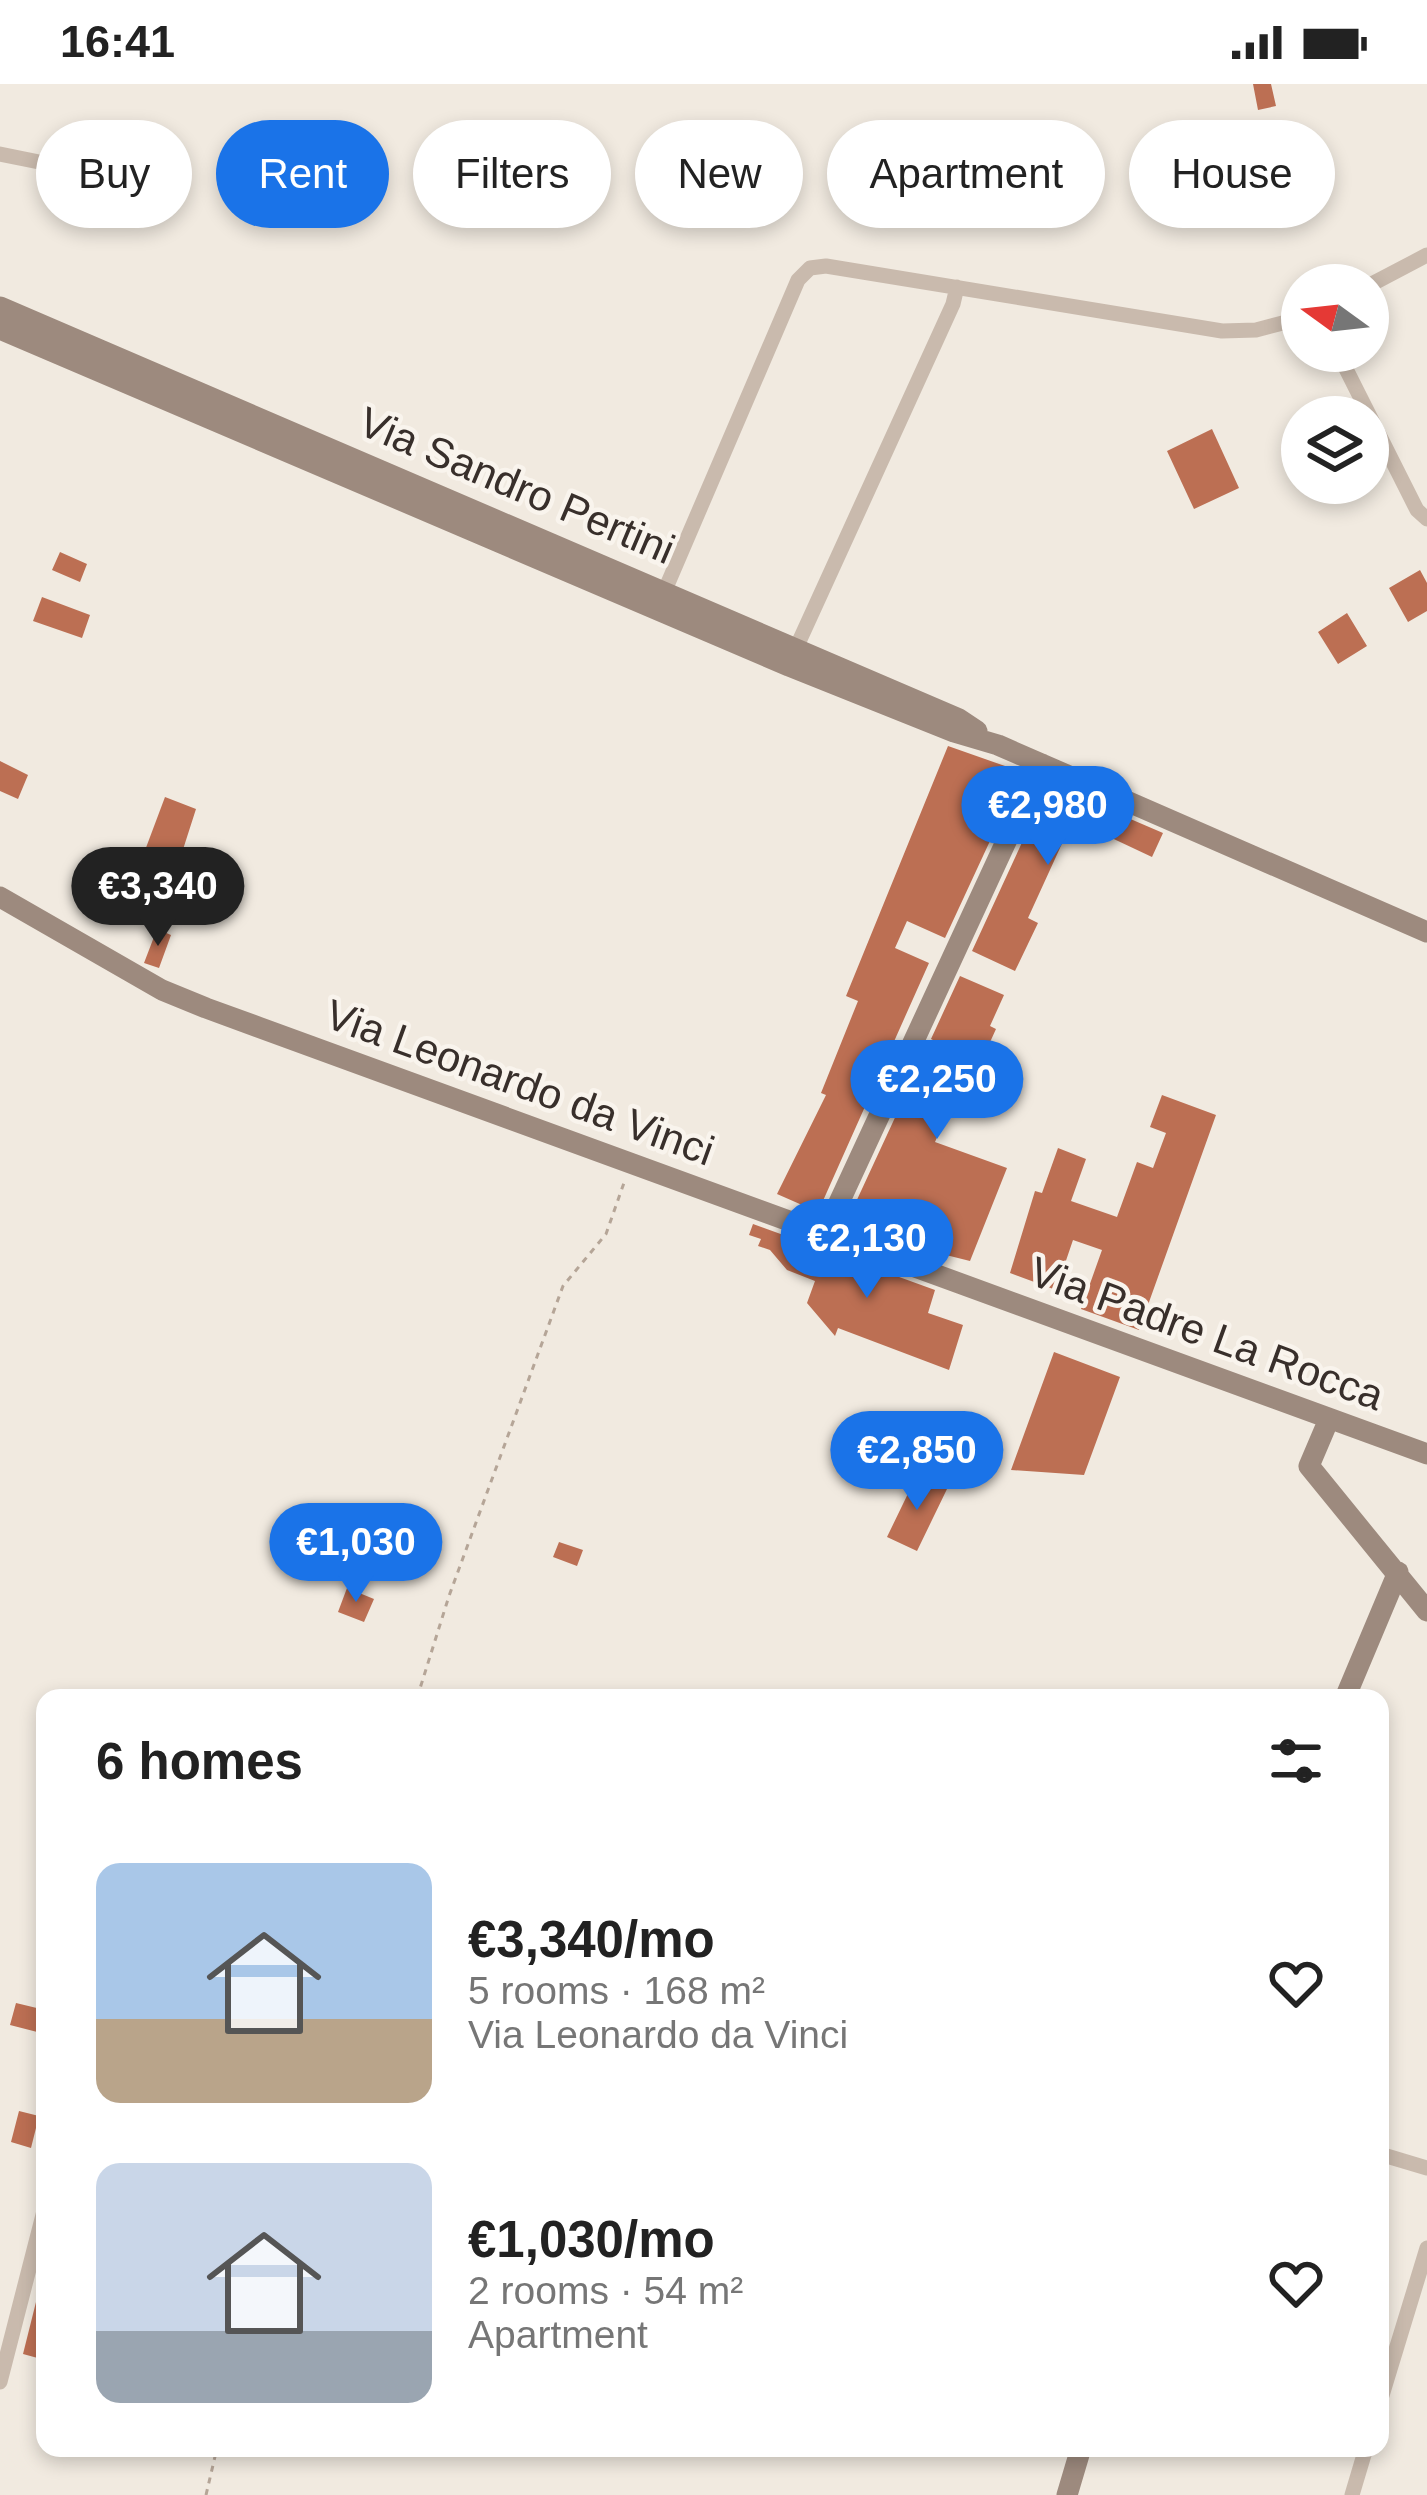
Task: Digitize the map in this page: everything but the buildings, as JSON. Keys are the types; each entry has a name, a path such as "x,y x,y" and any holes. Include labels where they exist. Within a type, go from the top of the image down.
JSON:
{"street":[{"path":"0,154 36,161"},
{"path":"1389,275 1427,255"},
{"path":"661,599 798,280 810,268 826,266 1222,331 1281,324"},
{"path":"792,657 957,287"},
{"name":"Via Sandro Pertini","path":"0,307 12,327 792,657 959,719 998,745 1427,932"},
{"path":"1348,372 1417,510 1427,519"},
{"path":"824,1235 1042,764"},
{"name":"Via Leonardo da Vinci","path":"0,897 162,990 824,1235"},
{"name":"Via Padre La Rocca","path":"824,1235 1427,1454"},
{"path":"1329,1419 1310,1466 1427,1611"},
{"path":"1349,1689 1397,1571"},
{"path":"1389,2157 1427,2168"},
{"path":"0,2382 36,2242"},
{"path":"1389,2373 1427,2248"},
{"path":"1067,2495 1079,2457"},
{"path":"1352,2495 1363,2457"}],"path":[{"path":"420,1689 562,1286 606,1234 631,1164"},
{"path":"206,2495 215,2457"}]}
